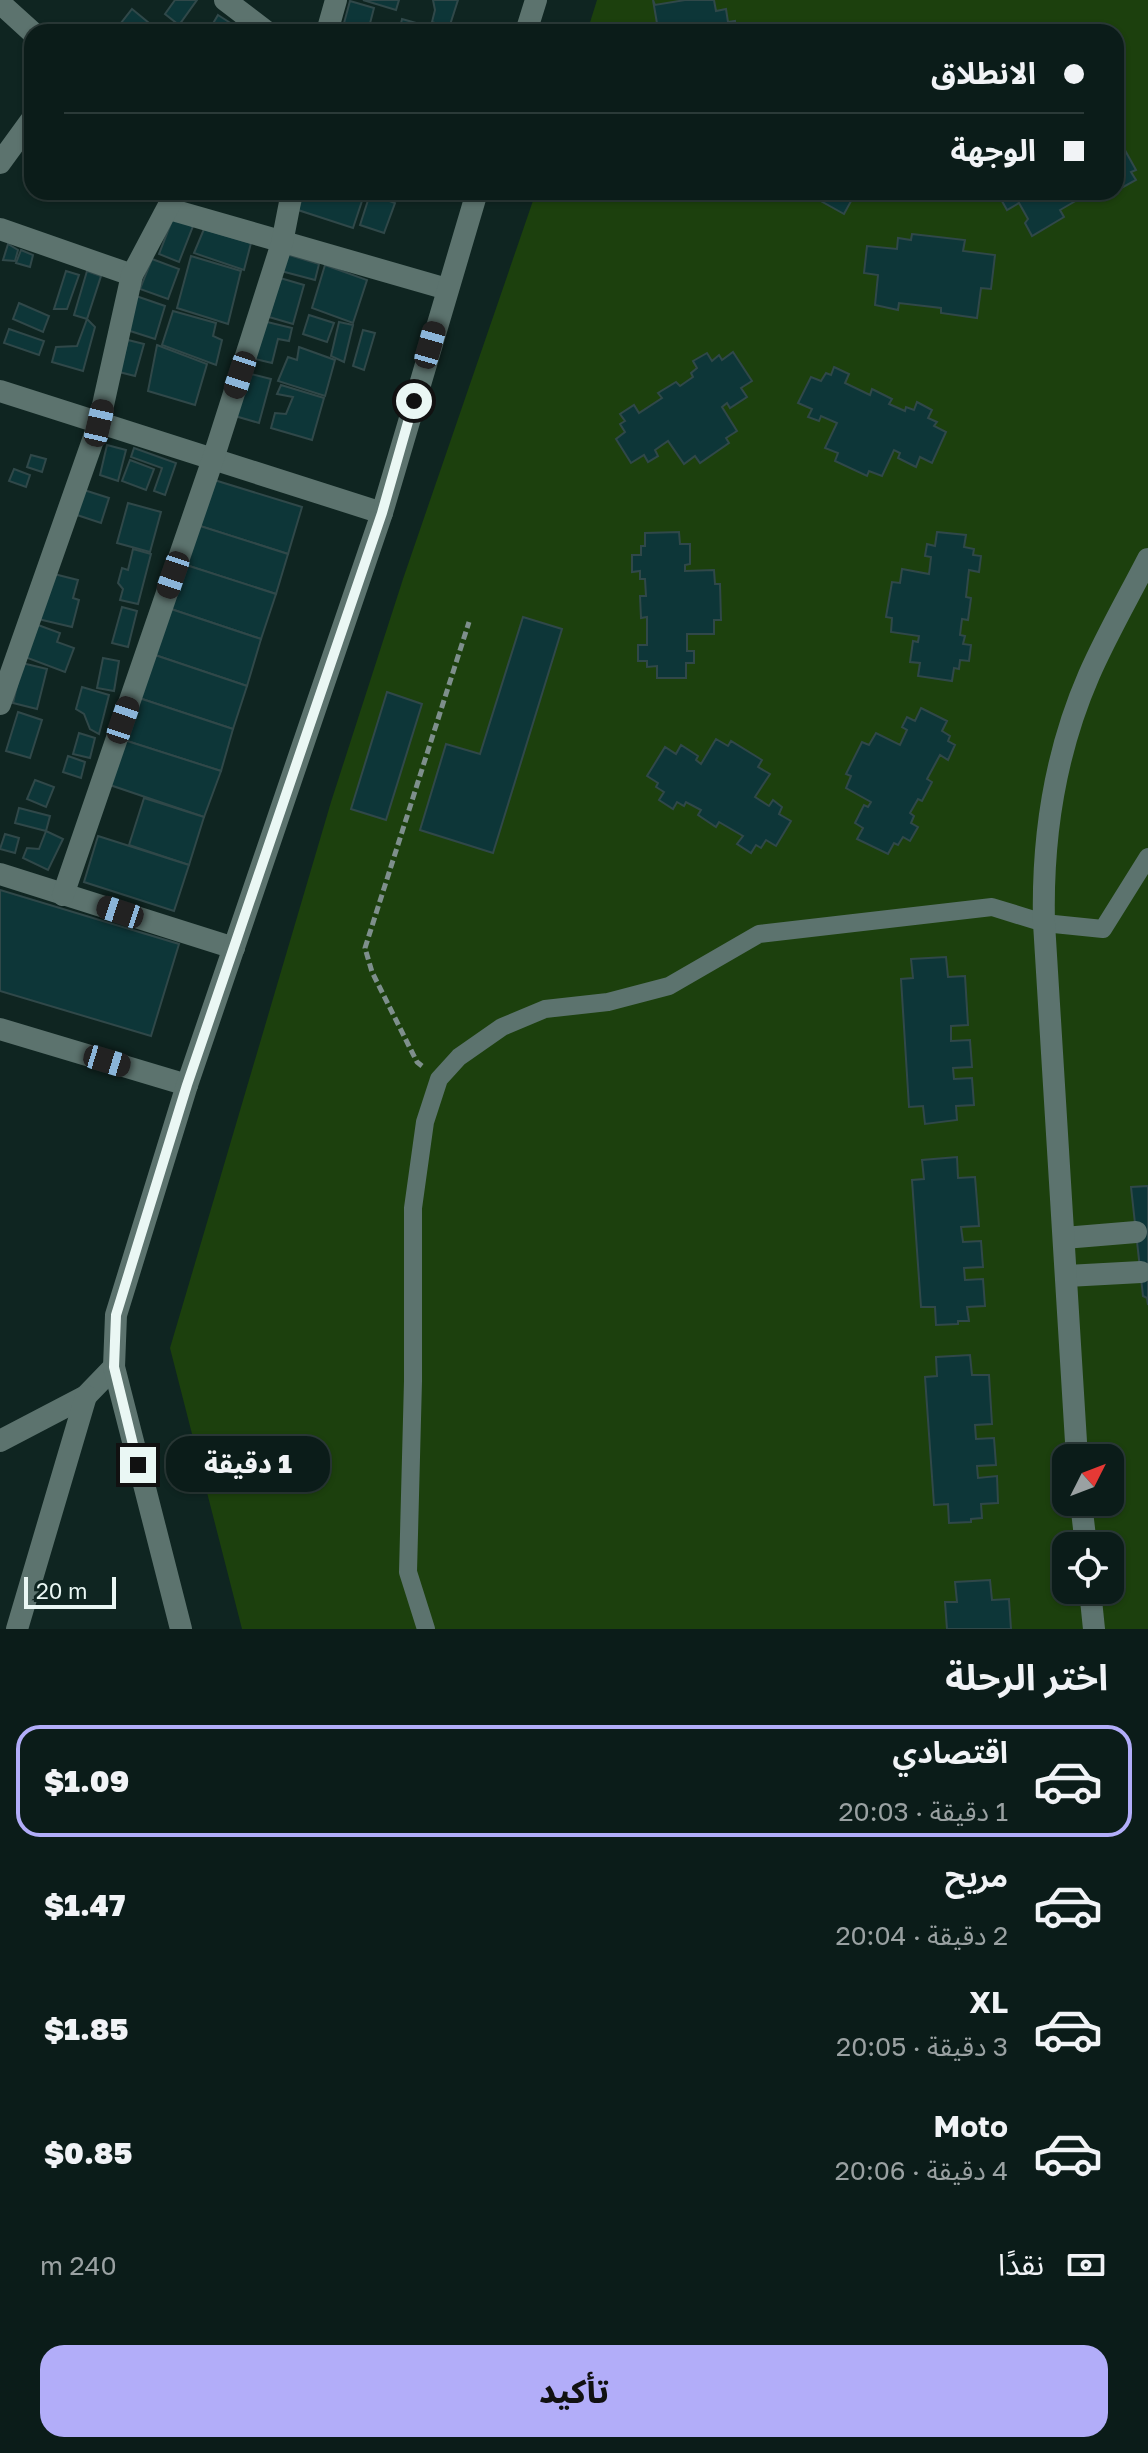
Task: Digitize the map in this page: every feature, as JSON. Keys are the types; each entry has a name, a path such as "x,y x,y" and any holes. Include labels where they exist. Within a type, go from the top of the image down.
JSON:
{"street":[{"path":"225,0 256,24"},
{"path":"329,24 336,0"},
{"path":"528,24 536,0"},
{"path":"0,3 24,25"},
{"path":"0,163 24,130"},
{"path":"0,704 99,423 132,275 173,200 282,243 447,289"},
{"path":"63,895 213,459 282,243 290,200"},
{"path":"181,1629 114,1367 120,1300 187,1085 382,513 475,200"},
{"path":"0,229 132,275"},
{"path":"0,391 382,513"},
{"path":"1076,1444 1044,923 1043,884 1048,814 1088,676 1148,559"},
{"path":"0,874 234,948"},
{"path":"0,1029 187,1085"},
{"path":"1064,1238 1136,1232"},
{"path":"1067,1276 1141,1272"},
{"path":"0,1441 86,1396 114,1367"},
{"path":"17,1629 86,1396"},
{"path":"1091,1604 1094,1629"}],"lane":[{"path":"426,1629 408,1572 413,1381 412,1222 425,1122 439,1079 459,1057 502,1027 545,1009 608,1002 669,986 759,934 992,907 1044,923 1103,929 1148,857"}],"path":[{"path":"439,1079 417,1062 372,972 365,948 469,622"}],"green space":[{"path":"597,0 1148,0 1148,1629 242,1629 170,1348 331,802 403,579 533,200 1124,200 1124,24 590,24"}],"building":[{"path":"175,0 197,0 180,24 165,14"},
{"path":"363,0 399,0 396,10"},
{"path":"433,0 458,0 450,24 432,22 435,10"},
{"path":"653,0 655,5 685,0 714,0 716,11 726,9 728,22 735,21 735,24 657,24"},
{"path":"350,1 374,8 370,24 344,23"},
{"path":"132,9 150,24 120,24"},
{"path":"218,15 232,24 213,24"},
{"path":"402,19 420,24 401,24"},
{"path":"1124,148 1136,170 1131,172 1136,180 1124,187"},
{"path":"301,200 362,200 353,228 298,210"},
{"path":"368,200 395,203 384,233 360,225"},
{"path":"819,200 852,200 844,214"},
{"path":"1001,200 1077,200 1060,210 1064,217 1032,236 1025,223 1028,219 1019,203 1007,210"},
{"path":"173,218 193,226 179,262 159,254"},
{"path":"204,229 251,243 244,270 194,253"},
{"path":"912,234 965,240 963,251 995,255 991,289 981,288 977,318 941,313 941,308 899,303 898,310 875,305 878,275 864,273 867,246 897,249 898,238 911,240"},
{"path":"8,244 18,250 15,261 3,260"},
{"path":"21,250 33,255 30,267 16,263"},
{"path":"286,254 319,264 315,280 281,271"},
{"path":"191,256 241,271 228,324 177,308"},
{"path":"152,259 179,269 168,299 140,289"},
{"path":"325,265 367,280 353,323 312,308"},
{"path":"66,271 79,275 67,309 54,309"},
{"path":"87,271 101,276 87,319 74,315"},
{"path":"280,278 304,285 293,324 269,317"},
{"path":"136,296 165,306 155,339 124,329"},
{"path":"19,303 49,316 43,332 13,319"},
{"path":"173,311 216,323 213,336 222,340 216,365 162,345"},
{"path":"309,315 334,323 327,342 303,334"},
{"path":"87,319 95,327 83,371 52,362 56,347 77,346"},
{"path":"263,321 292,328 289,341 278,339 272,363 255,359"},
{"path":"339,322 353,325 344,362 331,356"},
{"path":"9,329 44,341 39,355 4,343"},
{"path":"363,330 375,333 364,370 353,366"},
{"path":"128,340 144,344 135,376 119,372"},
{"path":"157,345 207,364 195,405 148,391"},
{"path":"299,347 335,360 325,396 278,381 288,357 297,360"},
{"path":"733,352 752,381 741,388 747,397 730,408 727,403 722,407 737,431 726,438 729,443 700,463 695,456 684,464 668,441 655,450 658,456 648,462 644,455 631,463 616,439 625,432 620,424 625,421 620,414 634,405 639,413 662,398 658,393 676,382 680,386 693,377 691,373 697,368 693,361 707,353 712,361 719,355 722,360"},
{"path":"834,367 849,374 845,383 870,395 872,389 892,399 889,404 905,411 906,407 914,410 917,402 932,410 928,418 937,422 934,426 946,432 932,463 920,457 916,467 898,458 900,453 894,450 882,476 869,471 867,476 835,461 838,453 825,448 837,423 821,416 819,421 808,417 812,409 798,403 811,377 821,381 826,373 831,375"},
{"path":"247,373 271,379 259,423 235,416"},
{"path":"281,385 324,398 312,440 271,428 275,413 286,414 293,397 277,394"},
{"path":"107,445 126,450 118,481 100,475"},
{"path":"134,448 176,463 165,495 154,491 162,468 131,457"},
{"path":"31,455 46,459 42,472 27,467"},
{"path":"130,460 154,469 146,490 122,481"},
{"path":"14,469 30,475 26,487 9,481"},
{"path":"211,479 302,507 288,554 197,525"},
{"path":"84,490 109,498 101,523 77,515"},
{"path":"128,503 161,512 150,552 117,543"},
{"path":"197,525 288,554 276,594 183,564"},
{"path":"679,532 680,544 690,544 690,564 685,565 685,571 714,570 715,584 720,584 721,620 714,620 714,634 687,634 687,651 694,651 694,663 686,663 686,678 657,678 657,666 647,667 647,661 638,661 638,645 647,645 647,617 641,618 640,596 646,596 645,579 640,579 640,571 632,572 632,555 641,555 645,533"},
{"path":"937,532 966,535 964,547 974,549 973,555 981,556 979,572 969,570 966,597 971,598 968,620 962,619 960,635 965,636 963,644 971,645 969,661 960,660 959,669 954,668 952,681 918,676 920,663 910,662 913,641 918,642 919,636 891,632 892,618 886,617 892,582 900,583 902,569 929,574 931,557 925,556 927,544 935,546"},
{"path":"133,549 151,554 138,604 120,600 123,589 118,583 122,568 128,570"},
{"path":"183,564 276,594 261,639 168,608"},
{"path":"50,573 78,580 73,598 79,600 72,627 38,619"},
{"path":"122,607 137,611 128,647 112,643"},
{"path":"168,608 261,639 247,686 152,654"},
{"path":"523,617 562,629 493,853 420,830 446,744 480,754"},
{"path":"38,625 60,633 57,642 74,648 65,672 25,657"},
{"path":"152,654 247,686 233,729 139,698"},
{"path":"103,658 119,661 114,691 97,688"},
{"path":"22,663 47,669 37,709 13,703"},
{"path":"82,687 109,695 99,734 90,729 84,714 76,709"},
{"path":"387,692 422,704 386,820 351,809"},
{"path":"139,698 233,729 221,771 124,740"},
{"path":"921,708 947,721 942,731 950,736 948,741 955,745 948,760 940,755 927,779 932,782 922,801 918,799 910,813 914,816 911,823 918,827 910,841 903,837 898,845 894,843 888,854 857,839 863,828 855,823 864,805 868,807 871,802 846,788 851,776 846,774 862,742 869,745 876,733 900,745 907,730 902,727 907,717 915,721"},
{"path":"18,712 42,720 30,758 6,751"},
{"path":"79,733 95,738 90,758 73,754"},
{"path":"716,739 728,746 731,741 762,760 758,767 770,774 755,797 769,806 773,800 782,807 779,814 791,821 776,846 766,840 761,848 756,845 751,853 737,844 743,836 719,822 716,827 698,815 701,810 686,802 684,806 677,802 673,809 659,800 664,792 656,787 658,783 647,776 665,747 676,754 681,745 698,756 696,760 701,764"},
{"path":"124,740 221,771 204,817 110,785"},
{"path":"68,756 85,762 81,778 63,772"},
{"path":"35,780 54,787 46,807 27,799"},
{"path":"144,798 204,817 189,865 129,845"},
{"path":"19,808 50,816 46,831 15,823"},
{"path":"46,831 63,839 48,870 23,858 27,848 39,849"},
{"path":"5,834 19,838 15,853 0,849"},
{"path":"98,836 189,865 174,911 84,882"},
{"path":"0,890 179,944 151,1036 0,991"},
{"path":"946,957 948,977 965,976 968,1025 951,1026 951,1041 970,1040 972,1067 953,1068 954,1079 972,1078 974,1105 956,1106 957,1120 925,1124 923,1106 909,1107 901,979 913,978 911,959"},
{"path":"957,1157 958,1178 975,1177 979,1226 961,1227 963,1242 981,1241 983,1267 964,1268 965,1280 983,1279 985,1306 967,1307 969,1321 936,1325 935,1307 921,1307 912,1180 924,1179 922,1160"},
{"path":"1148,1186 1148,1305 1147,1298 1143,1296 1131,1187"},
{"path":"970,1355 972,1375 989,1375 992,1424 975,1425 976,1439 994,1438 996,1465 977,1466 978,1478 997,1476 998,1503 981,1504 982,1518 949,1523 948,1504 934,1505 925,1377 937,1376 936,1357"},
{"path":"990,1580 992,1600 1009,1599 1011,1629 947,1629 945,1602 957,1602 955,1582"}],"route":[{"path":"138,1465 114,1367 116,1315 187,1085 382,513 414,401"}]}
